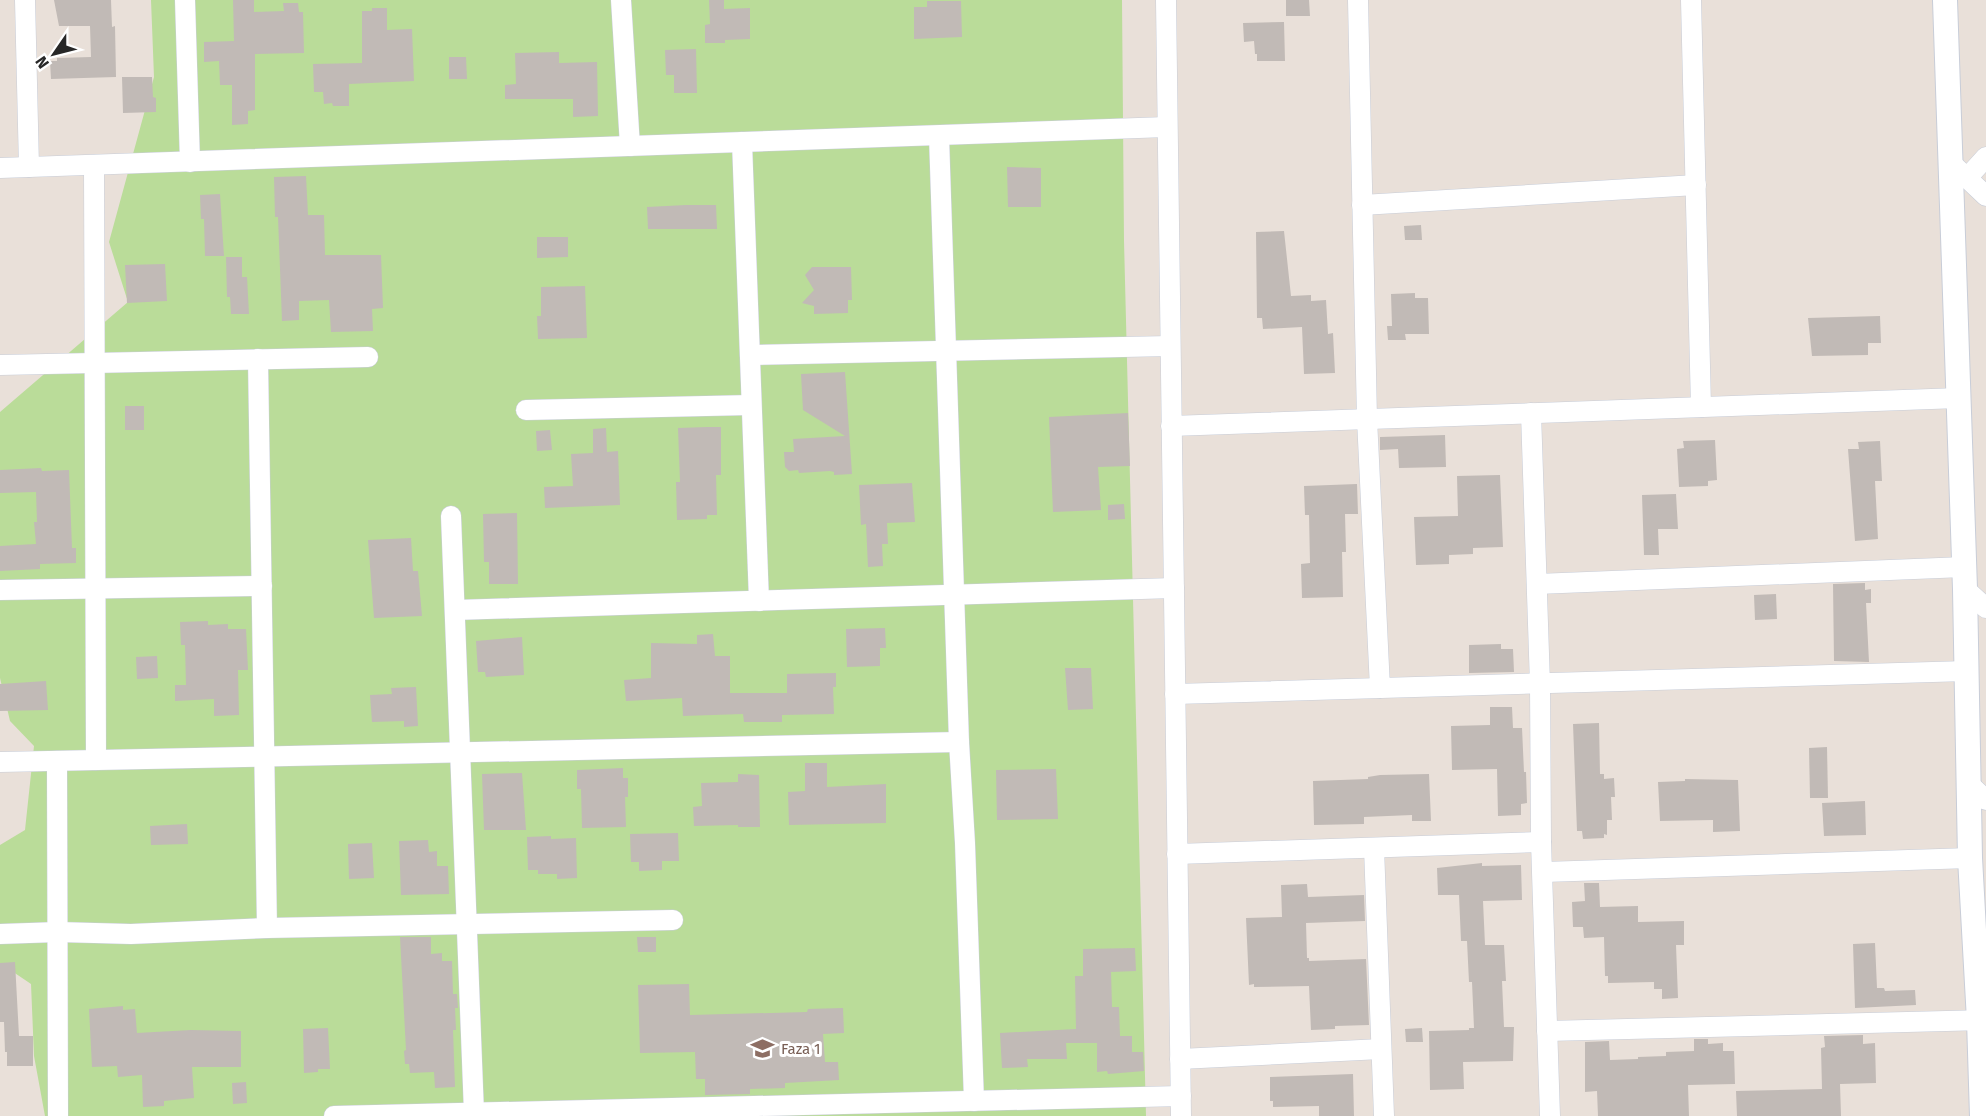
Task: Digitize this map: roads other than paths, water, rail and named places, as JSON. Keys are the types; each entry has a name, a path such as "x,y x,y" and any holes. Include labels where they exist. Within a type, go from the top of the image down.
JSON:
{"street":[{"path":"25,0 29,167"},
{"path":"185,0 190,162"},
{"path":"621,0 630,146"},
{"path":"1166,0 1181,1116"},
{"path":"1358,0 1367,419 1380,688"},
{"path":"1691,0 1701,407"},
{"path":"1946,0 1959,170 1959,398 1968,783 1970,858 1983,1020 1982,1116"},
{"path":"0,168 1167,128"},
{"path":"939,136 959,742 974,1101"},
{"path":"742,142 759,601"},
{"path":"1959,170 1986,158"},
{"path":"94,165 96,760"},
{"path":"1959,170 1986,196"},
{"path":"1362,205 1695,185"},
{"path":"750,355 1170,346"},
{"path":"0,365 368,357"},
{"path":"258,359 267,928"},
{"path":"1172,426 1959,398"},
{"path":"526,410 751,405"},
{"path":"1531,413 1550,1116"},
{"path":"451,516 474,1113"},
{"path":"1537,584 1965,578"},
{"path":"1965,578 1986,608"},
{"path":"0,590 262,586"},
{"path":"455,610 1174,588"},
{"path":"1175,694 1967,671"},
{"path":"0,762 959,742"},
{"path":"57,761 58,1116"},
{"path":"1968,783 1986,800"},
{"path":"1177,854 1541,842"},
{"path":"1374,848 1384,1116"},
{"path":"1544,872 1970,858"},
{"path":"0,934 58,932 131,934 267,928 673,920"},
{"path":"1547,1031 1983,1020"},
{"path":"1180,1059 1381,1050"},
{"path":"334,1116 686,1112 1181,1096"}],"place":[{"name":"Faza 1","path":"763,1049"}]}
